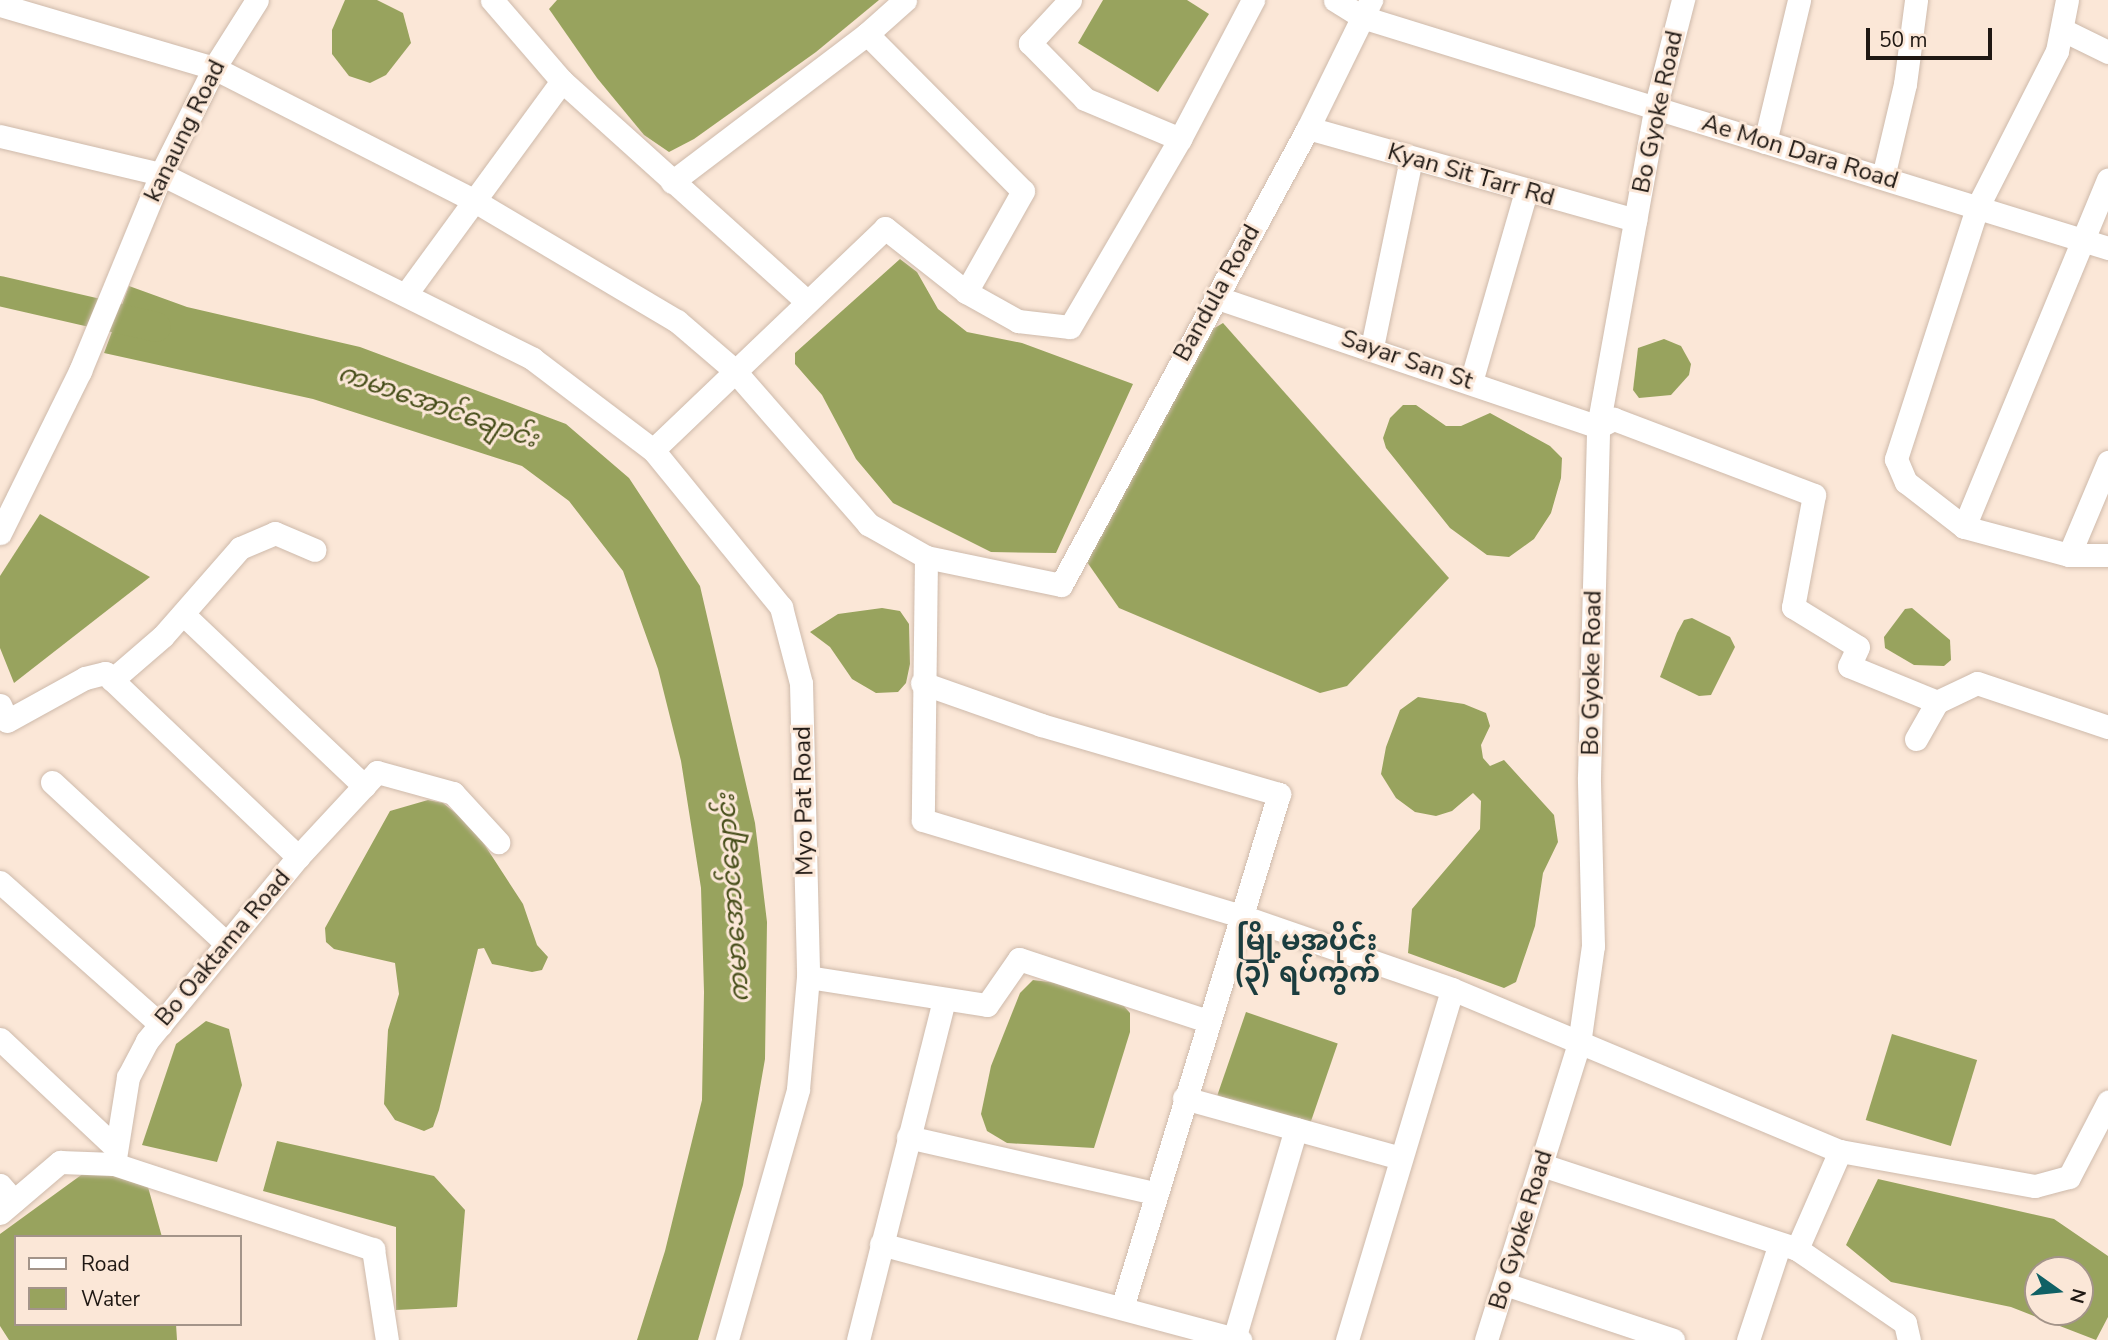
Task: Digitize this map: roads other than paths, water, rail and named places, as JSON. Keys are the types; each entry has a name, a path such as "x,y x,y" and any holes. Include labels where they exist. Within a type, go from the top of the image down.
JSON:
{"street":[{"name":"kanaung Road","path":"0,533 80,371 161,174 214,68 257,0"},
{"path":"492,0 562,81 806,301"},
{"path":"672,182 867,34 905,0"},
{"path":"1070,0 1030,43 1085,99 1180,139"},
{"path":"653,450 733,369 885,228 966,292 1018,321 1070,327 1180,139 1253,0"},
{"name":"Ae Mon Dara Road","path":"1335,0 1366,8 1655,109 1884,177 2108,248"},
{"name":"Bo Gyoke Road","path":"1486,1340 1579,1044 1593,946 1589,777 1598,427 1655,109 1683,0"},
{"path":"1765,142 1799,0"},
{"path":"1884,177 1905,84 1916,0"},
{"path":"2067,0 2057,51 1977,208 1896,459 1906,482 1964,527 2069,555 2108,555"},
{"path":"0,5 214,68 473,200 677,321 733,369 868,524 926,558 922,683 923,820 1241,916 1451,989 1840,1151 2035,1186 2070,1177 2108,1102"},
{"name":"Bandula Road","path":"926,558 1061,585 1214,297 1308,128 1366,8"},
{"path":"2063,30 2108,52"},
{"path":"867,34 1023,191 966,292"},
{"path":"406,294 562,81"},
{"name":"Kyan Sit Tarr Rd","path":"1308,128 1526,192 1635,220"},
{"name":"Myo Pat Road","path":"0,136 161,174 533,359 653,450 781,607 801,683 808,977 798,1090 727,1340"},
{"path":"1372,347 1411,159"},
{"path":"1964,527 2108,180"},
{"path":"1471,382 1526,192"},
{"name":"Sayar San St","path":"1214,297 1372,347 1598,427"},
{"path":"1598,427 1614,419 1814,495 1793,607 1858,647 1849,666 1937,702"},
{"path":"2069,555 2108,462"},
{"path":"0,705 7,721 85,678 105,673 112,680 183,614 229,559 250,542 275,533 315,550"},
{"path":"183,614 364,786"},
{"name":"Bo Oaktama Road","path":"112,680 298,858 161,1024 128,1077 114,1155"},
{"path":"922,683 1041,725 1279,794 1155,1192 1122,1308"},
{"path":"1916,739 1937,702 1977,683 2108,727"},
{"path":"298,858 377,772 453,793 498,842"},
{"path":"52,782 227,944"},
{"path":"0,882 161,1024"},
{"path":"808,977 987,1005 1019,958 1208,1021"},
{"path":"1347,1340 1451,989"},
{"path":"858,1340 944,1000"},
{"path":"0,1039 114,1155 228,1204 373,1249 387,1340"},
{"path":"1184,1098 1401,1158"},
{"path":"881,1244 1237,1339 1296,1129"},
{"path":"908,1137 1155,1192"},
{"path":"1748,1340 1788,1248 1840,1151"},
{"path":"5,1200 60,1162 114,1155"},
{"path":"1542,1165 1788,1248 1905,1323 1909,1340"},
{"path":"1505,1284 1674,1340"}],"water":[{"path":"345,0 377,0 403,13 411,43 386,75 370,83 349,76 332,54 332,30"},
{"path":"557,0 879,0 816,52 694,139 669,152 644,135 597,78 549,9"},
{"path":"1103,0 1187,0 1209,14 1158,92 1078,43"},
{"path":"900,259 917,272 938,309 967,332 1022,343 1133,384 1056,553 991,552 893,503 856,459 822,395 795,364 795,353"},
{"path":"129,286 187,307 360,347 566,424 629,478 700,586 755,823 767,922 765,1059 743,1185 698,1340 637,1340 665,1251 702,1100 704,992 701,888 681,761 658,669 623,571 569,501 522,466 313,399 104,353"},
{"path":"1223,323 1449,578 1347,686 1320,693 1119,608 1087,562 1208,332"},
{"path":"1664,339 1681,346 1691,364 1689,375 1671,395 1639,398 1633,390 1638,348"},
{"path":"1403,405 1416,405 1446,426 1461,426 1490,413 1550,446 1562,458 1561,478 1551,513 1534,539 1509,557 1487,555 1450,528 1386,448 1383,438 1390,418"},
{"path":"40,514 150,577 14,683 0,648 0,576"},
{"path":"882,608 900,611 909,624 910,664 906,683 898,692 876,693 852,679 830,647 810,632 838,614"},
{"path":"1912,608 1950,640 1951,660 1944,666 1914,665 1885,648 1884,637 1905,609"},
{"path":"1692,618 1730,637 1735,647 1711,695 1699,696 1660,677 1684,620"},
{"path":"1418,697 1464,704 1486,713 1490,726 1481,745 1483,758 1490,766 1504,760 1554,815 1558,842 1543,873 1535,926 1516,982 1504,988 1408,953 1412,909 1480,829 1481,801 1473,793 1452,811 1436,816 1415,812 1396,798 1381,774 1386,747 1400,710"},
{"path":"428,800 443,803 473,827 523,904 537,945 548,957 542,970 532,972 492,964 484,948 478,949 439,1110 433,1127 424,1131 395,1120 384,1104 388,1030 399,994 395,963 334,949 326,942 325,928 390,811"},
{"path":"1033,980 1065,984 1122,1004 1130,1013 1130,1032 1094,1148 1007,1143 987,1131 981,1114 991,1066 1020,993"},
{"path":"1246,1012 1338,1044 1309,1127 1217,1095"},
{"path":"206,1021 229,1029 242,1085 217,1162 142,1145 176,1044"},
{"path":"1892,1034 1977,1060 1951,1146 1866,1120"},
{"path":"277,1141 434,1176 465,1210 457,1307 396,1310 396,1227 263,1191"},
{"path":"95,1165 148,1187 161,1235 14,1235 14,1326 176,1326 177,1340 9,1340 0,1326 0,1234"},
{"path":"1878,1179 2054,1219 2108,1256 2108,1317 2096,1340 2060,1326 2094,1326 2094,1256 2024,1256 2024,1312 1891,1282 1846,1245"}],"waterway":[{"name":"ကမာအောင်ချောင်း","path":"0,291 156,327"}],"district":[{"name":"မြို့မအပိုင်း (၃) ရပ်ကွက်","path":"1307,957"}]}
